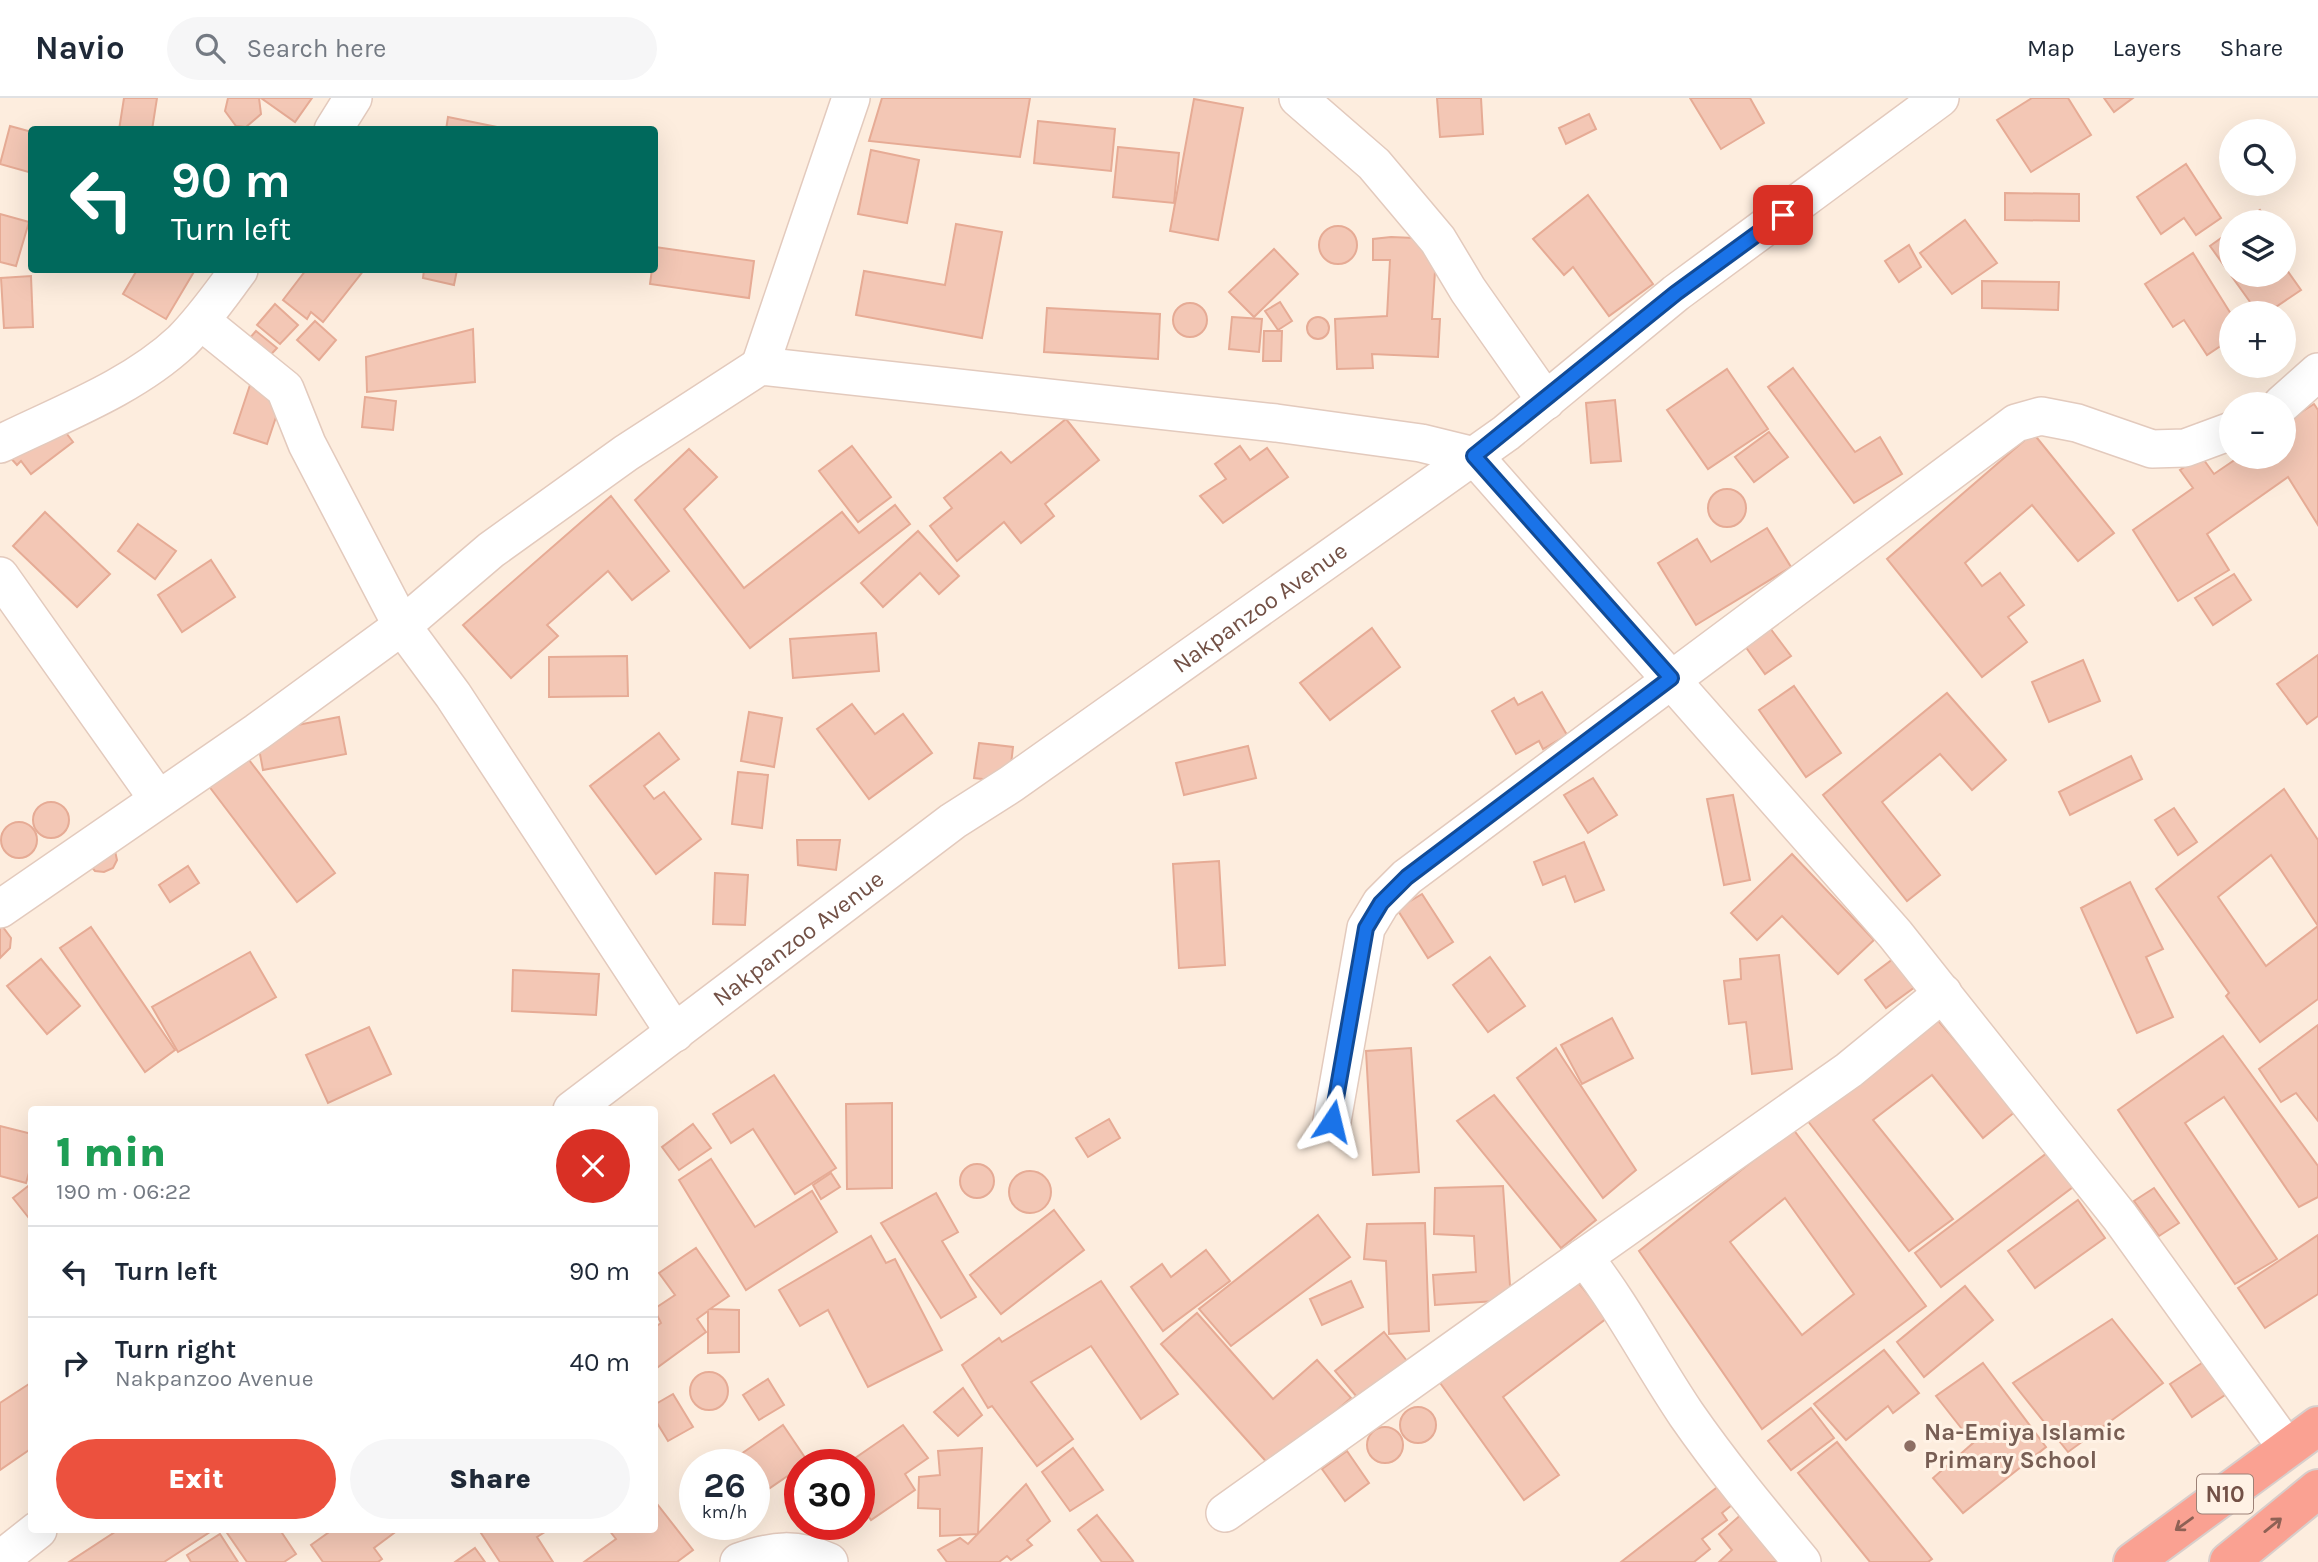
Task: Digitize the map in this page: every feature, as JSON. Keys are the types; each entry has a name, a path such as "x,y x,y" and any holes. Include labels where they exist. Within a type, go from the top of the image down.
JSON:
{"highway":[{"name":"N10","path":"2133,1562 2318,1426"},
{"name":"N10","path":"2229,1562 2318,1489"}],"street":[{"path":"336,126 353,98"},
{"path":"0,909 257,732 402,626 491,550 626,453 760,366 850,98"},
{"path":"1298,98 1374,164 1438,240 1468,290 1546,401"},
{"name":"Nakpanzoo Avenue","path":"577,1106 954,821 1011,784 1474,456 1546,401 1676,293 1940,98"},
{"path":"0,444 140,374 201,321 237,273"},
{"path":"201,321 285,389 307,444 402,626 467,716 674,1033"},
{"path":"760,366 1276,423 1421,443 1474,456 1671,678 1818,850 1895,934 2120,1217 2286,1447"},
{"path":"2295,392 2318,372"},
{"path":"1332,1121 1366,928 1381,903 1407,877 2016,423 2041,416 2077,423 2152,449 2185,448 2219,435"},
{"path":"0,576 158,799"},
{"path":"1225,1513 1849,1070 1943,993"},
{"path":"1584,1257 1613,1294 1686,1413 1732,1476 1802,1562"},
{"path":"0,1560 34,1533"},
{"path":"740,1562 778,1550 812,1554 830,1562"}],"building":[{"path":"124,98 157,98 153,126 120,126"},
{"path":"228,98 259,98 261,114 247,126 236,126 225,111"},
{"path":"261,98 312,98 295,122"},
{"path":"882,98 1030,98 1020,157 869,141"},
{"path":"1437,98 1481,98 1483,134 1440,137"},
{"path":"1690,98 1750,98 1764,123 1721,149"},
{"path":"2032,98 2068,98 2091,135 2031,172 1997,120"},
{"path":"2104,98 2133,98 2114,112"},
{"path":"1194,99 1243,108 1218,240 1170,231"},
{"path":"1589,114 1596,129 1566,144 1559,128"},
{"path":"448,117 492,126 447,126"},
{"path":"1038,121 1115,129 1111,171 1034,163"},
{"path":"10,126 28,131 28,172 0,164"},
{"path":"1118,147 1179,153 1174,203 1113,197"},
{"path":"871,150 919,160 907,223 858,214"},
{"path":"2186,164 2219,215 2219,219 2196,235 2184,218 2161,234 2137,197"},
{"path":"2005,193 2079,194 2079,221 2005,220"},
{"path":"1588,195 1653,284 1609,316 1573,267 1564,275 1533,239"},
{"path":"0,214 28,222 16,266 0,262"},
{"path":"1965,220 1997,263 1952,294 1920,253"},
{"path":"956,224 1002,232 982,338 856,315 864,271 945,285"},
{"path":"1338,226 1351,232 1357,245 1351,258 1338,264 1325,258 1319,245 1325,232"},
{"path":"1373,239 1437,239 1432,319 1440,319 1438,357 1372,354 1373,368 1337,369 1335,319 1387,316 1390,260 1373,260"},
{"path":"2219,240 2219,259 2210,246"},
{"path":"1909,245 1921,267 1899,282 1885,261"},
{"path":"658,247 754,261 749,298 650,284 651,273 658,273"},
{"path":"1274,249 1298,274 1254,317 1229,292"},
{"path":"2193,253 2223,301 2219,301 2219,347 2207,355 2184,320 2173,327 2145,284"},
{"path":"135,273 193,273 166,319 123,294"},
{"path":"304,273 362,273 323,322 311,312 307,319 283,300"},
{"path":"424,273 456,273 454,285 423,278"},
{"path":"31,276 33,327 4,328 1,278"},
{"path":"1982,281 2059,282 2058,310 1982,308"},
{"path":"2296,283 2301,290 2285,301 2249,301 2239,287 2296,287"},
{"path":"1280,302 1292,321 1278,330 1265,311"},
{"path":"1190,303 1202,308 1207,320 1202,332 1190,337 1178,332 1173,320 1178,308"},
{"path":"275,304 298,325 280,344 257,325"},
{"path":"1047,308 1160,314 1158,359 1044,352"},
{"path":"1232,317 1262,319 1259,352 1229,349"},
{"path":"1318,317 1326,320 1329,328 1326,336 1318,339 1310,336 1307,328 1310,320"},
{"path":"315,321 336,340 319,360 297,340"},
{"path":"473,329 475,382 367,392 366,357"},
{"path":"256,331 277,348 263,363 242,347"},
{"path":"1264,331 1282,331 1281,361 1263,361"},
{"path":"1793,368 1855,452 1880,437 1902,474 1854,503 1768,387"},
{"path":"1727,369 1768,429 1708,469 1667,410"},
{"path":"252,379 285,390 267,444 234,433"},
{"path":"365,397 396,401 393,430 362,427"},
{"path":"1615,400 1621,461 1591,463 1586,403"},
{"path":"2314,404 2318,410 2318,525 2288,477 2207,534 2229,570 2178,601 2133,530 2193,488 2180,470 2201,456 2214,474 2221,469 2296,469 2296,415"},
{"path":"54,417 73,442 31,474 21,461 17,465 7,454"},
{"path":"1066,419 1099,460 1045,504 1054,516 1021,543 1004,522 957,561 930,526 952,508 944,498 1001,452 1011,463"},
{"path":"1769,432 1788,457 1754,482 1735,457"},
{"path":"2033,433 2114,533 2078,561 2032,505 1965,563 1982,586 2000,573 2024,605 2008,617 2027,642 1982,677 1887,559"},
{"path":"852,446 891,497 858,522 819,471"},
{"path":"1240,446 1250,460 1267,448 1288,477 1223,523 1200,496 1226,479 1215,464"},
{"path":"689,449 717,477 684,509 744,588 842,512 859,533 895,505 910,524 750,648 635,500"},
{"path":"1727,489 1740,495 1746,508 1740,521 1727,527 1714,521 1708,508 1714,495"},
{"path":"611,496 669,571 632,600 608,571 547,625 558,636 511,678 463,625"},
{"path":"45,512 110,574 77,607 13,546"},
{"path":"138,524 176,551 155,579 118,551"},
{"path":"1767,528 1791,567 1696,625 1658,563 1697,539 1711,562"},
{"path":"918,531 959,576 939,594 920,573 883,607 861,583"},
{"path":"211,560 235,597 182,632 158,595"},
{"path":"2234,574 2251,600 2213,625 2195,598"},
{"path":"1372,628 1400,667 1330,720 1300,683"},
{"path":"1770,628 1791,656 1765,674 1745,646"},
{"path":"876,633 879,671 793,678 790,639"},
{"path":"2318,655 2318,716 2307,724 2277,684"},
{"path":"627,656 628,696 549,697 549,657"},
{"path":"2083,660 2100,701 2049,722 2032,682"},
{"path":"1794,686 1841,753 1806,777 1759,710"},
{"path":"1542,692 1567,735 1543,749 1539,741 1516,754 1492,711 1514,698 1518,705"},
{"path":"1947,693 2006,760 1972,790 1940,754 1882,802 1940,875 1907,901 1823,795"},
{"path":"852,704 875,734 903,714 932,753 869,799 817,729"},
{"path":"749,712 782,718 774,767 741,761"},
{"path":"339,717 346,754 263,770 256,733"},
{"path":"659,733 679,759 644,786 654,799 664,792 701,839 656,874 590,786"},
{"path":"979,743 1013,747 1009,782 974,778"},
{"path":"1248,746 1256,778 1184,795 1176,763"},
{"path":"243,752 335,873 297,902 205,781"},
{"path":"2131,756 2142,779 2070,815 2059,792"},
{"path":"738,772 768,775 762,828 732,824"},
{"path":"1593,778 1617,815 1588,833 1564,795"},
{"path":"2284,789 2318,840 2318,926 2318,999 2260,1042 2226,996 2229,993 2156,889","holes":["2271,855 2318,926 2266,966 2218,897"]},
{"path":"1733,795 1750,880 1724,885 1707,799"},
{"path":"51,802 64,807 69,820 64,833 51,838 38,833 33,820 38,807"},
{"path":"2174,808 2197,842 2178,855 2155,820"},
{"path":"19,822 32,827 37,840 32,853 19,858 6,853 1,840 6,827"},
{"path":"797,840 840,840 836,870 798,865"},
{"path":"1584,842 1604,890 1575,902 1565,876 1543,885 1534,862"},
{"path":"115,851 117,860 113,868 104,872 95,871 89,864"},
{"path":"1792,854 1874,940 1838,974 1782,916 1757,940 1731,913"},
{"path":"1219,861 1225,965 1179,968 1173,864"},
{"path":"188,866 199,883 170,902 159,885"},
{"path":"715,873 748,875 745,925 713,924"},
{"path":"2130,882 2163,949 2146,957 2173,1017 2137,1033 2081,908"},
{"path":"1422,894 1453,942 1428,958 1397,909"},
{"path":"0,923 11,938 10,948 0,958"},
{"path":"91,927 175,1050 145,1072 60,948"},
{"path":"1905,950 1926,979 1886,1008 1865,980"},
{"path":"250,952 276,997 178,1052 152,1007"},
{"path":"1779,955 1792,1069 1752,1074 1746,1022 1729,1024 1724,981 1741,979 1740,959"},
{"path":"1490,957 1525,1006 1488,1032 1453,985"},
{"path":"41,959 80,1006 47,1034 7,986"},
{"path":"513,970 599,974 596,1015 512,1011"},
{"path":"1929,1010 2016,1111 1983,1138 1932,1075 1873,1120 1953,1219 1909,1251 1800,1111"},
{"path":"1612,1018 1633,1058 1582,1084 1561,1045"},
{"path":"2318,1025 2318,1121 2296,1093 2281,1102 2259,1069"},
{"path":"369,1027 391,1074 328,1103 306,1055"},
{"path":"2223,1036 2318,1166 2318,1197 2299,1207 2224,1097 2185,1123 2277,1259 2235,1284 2118,1110"},
{"path":"1411,1048 1419,1172 1373,1175 1366,1051"},
{"path":"1556,1048 1636,1170 1603,1198 1517,1078"},
{"path":"774,1075 836,1168 795,1194 753,1129 731,1143 713,1114"},
{"path":"1494,1095 1596,1220 1561,1248 1457,1121"},
{"path":"892,1103 892,1188 847,1189 846,1104"},
{"path":"1109,1119 1120,1138 1088,1157 1076,1138"},
{"path":"693,1124 711,1148 679,1170 662,1147"},
{"path":"0,1126 28,1133 26,1183 0,1176"},
{"path":"1793,1129 1926,1306 1762,1429 1639,1251","holes":["1785,1198 1854,1294 1802,1335 1730,1242"]},
{"path":"2047,1153 2073,1187 1941,1287 1915,1253"},
{"path":"711,1159 755,1227 812,1191 837,1232 746,1290 679,1180"},
{"path":"977,1164 989,1169 994,1181 989,1193 977,1198 965,1193 960,1181 965,1169"},
{"path":"1030,1171 1045,1177 1051,1192 1045,1207 1030,1213 1015,1207 1009,1192 1015,1177"},
{"path":"831,1173 840,1187 821,1199 813,1185"},
{"path":"28,1186 28,1217 13,1198"},
{"path":"1503,1186 1511,1300 1435,1305 1433,1275 1476,1272 1474,1236 1434,1234 1435,1188"},
{"path":"2154,1188 2179,1223 2159,1236 2134,1201"},
{"path":"936,1193 958,1232 942,1241 976,1297 941,1318 881,1223"},
{"path":"2078,1200 2105,1238 2035,1288 2008,1251"},
{"path":"1054,1210 1084,1250 1001,1314 970,1275"},
{"path":"1318,1215 1350,1257 1231,1346 1199,1309"},
{"path":"1425,1223 1429,1331 1389,1334 1386,1261 1364,1259 1367,1224"},
{"path":"2318,1235 2318,1294 2265,1328 2238,1288"},
{"path":"871,1236 886,1263 895,1259 942,1350 868,1387 828,1310 800,1326 779,1290"},
{"path":"696,1248 729,1296 710,1309 739,1310 739,1352 708,1353 708,1311 697,1319 706,1332 658,1367 658,1325 661,1323 658,1306 675,1295 659,1273"},
{"path":"1206,1250 1230,1281 1163,1331 1131,1287 1162,1264 1171,1277"},
{"path":"1574,1277 1607,1318 1503,1397 1559,1475 1524,1500 1438,1380"},
{"path":"1101,1281 1178,1394 1141,1419 1091,1346 1031,1382 1073,1439 1037,1466 992,1406 988,1408 962,1365 999,1338 1002,1342"},
{"path":"1351,1281 1363,1307 1322,1325 1310,1299"},
{"path":"1965,1286 1993,1320 1924,1377 1897,1342"},
{"path":"1197,1313 1273,1399 1317,1360 1351,1398 1271,1467 1161,1344"},
{"path":"2112,1319 2163,1383 2068,1452 2013,1383"},
{"path":"1384,1332 1415,1371 1367,1409 1335,1371"},
{"path":"1884,1350 1919,1393 1893,1413 1888,1406 1846,1440 1814,1404"},
{"path":"2214,1355 2237,1387 2192,1417 2170,1384"},
{"path":"1983,1363 2046,1447 1963,1513 1933,1478 1973,1443 1936,1396"},
{"path":"709,1372 723,1377 728,1391 723,1405 709,1410 695,1405 690,1391 695,1377"},
{"path":"768,1379 784,1405 759,1420 743,1395"},
{"path":"28,1385 28,1451 0,1470 0,1403"},
{"path":"963,1388 982,1415 958,1436 934,1412"},
{"path":"673,1394 693,1427 668,1441 658,1425 658,1403"},
{"path":"1418,1407 1431,1412 1436,1425 1431,1438 1418,1443 1405,1438 1400,1425 1405,1412"},
{"path":"1811,1408 1834,1438 1791,1470 1768,1441"},
{"path":"783,1425 799,1449 784,1449 784,1478 770,1488 770,1449 748,1449"},
{"path":"903,1425 928,1458 905,1474 915,1490 875,1517 875,1449 868,1449"},
{"path":"1385,1427 1398,1432 1403,1445 1398,1458 1385,1463 1372,1458 1367,1445 1372,1432"},
{"path":"1837,1442 1932,1559 1928,1562 1870,1562 1798,1473"},
{"path":"982,1448 978,1534 940,1536 940,1509 918,1508 919,1477 940,1475 938,1451"},
{"path":"1073,1448 1103,1490 1070,1511 1042,1472"},
{"path":"1347,1451 1369,1483 1345,1501 1322,1469"},
{"path":"1729,1478 1743,1496 1722,1513 1727,1520 1702,1539 1710,1549 1694,1562 1621,1562"},
{"path":"1026,1484 1050,1521 1027,1540 1032,1545 1011,1560 1007,1556 999,1562 947,1562 938,1550 960,1538 968,1544"},
{"path":"658,1505 679,1532 679,1540 685,1540 693,1550 677,1562 584,1562 616,1539 611,1533 658,1533"},
{"path":"1752,1505 1785,1562 1719,1562 1732,1550 1719,1534"},
{"path":"1097,1515 1133,1561 1102,1562 1078,1530"},
{"path":"113,1533 208,1533 164,1562 69,1562"},
{"path":"227,1533 282,1533 296,1554 284,1562 247,1562"},
{"path":"328,1533 394,1533 374,1548 382,1559 378,1562 323,1562 311,1545"},
{"path":"481,1533 543,1533 537,1537 553,1562 500,1562"},
{"path":"220,1534 238,1562 191,1562 187,1555"},
{"path":"475,1548 485,1562 455,1562"}],"place":[{"name":"Na-Emiya Islamic Primary School","path":"1910,1446"}],"route":[{"path":"1332,1121 1366,928 1381,903 1407,877 1671,678 1474,456 1506,433 1676,293 1783,215"}]}
